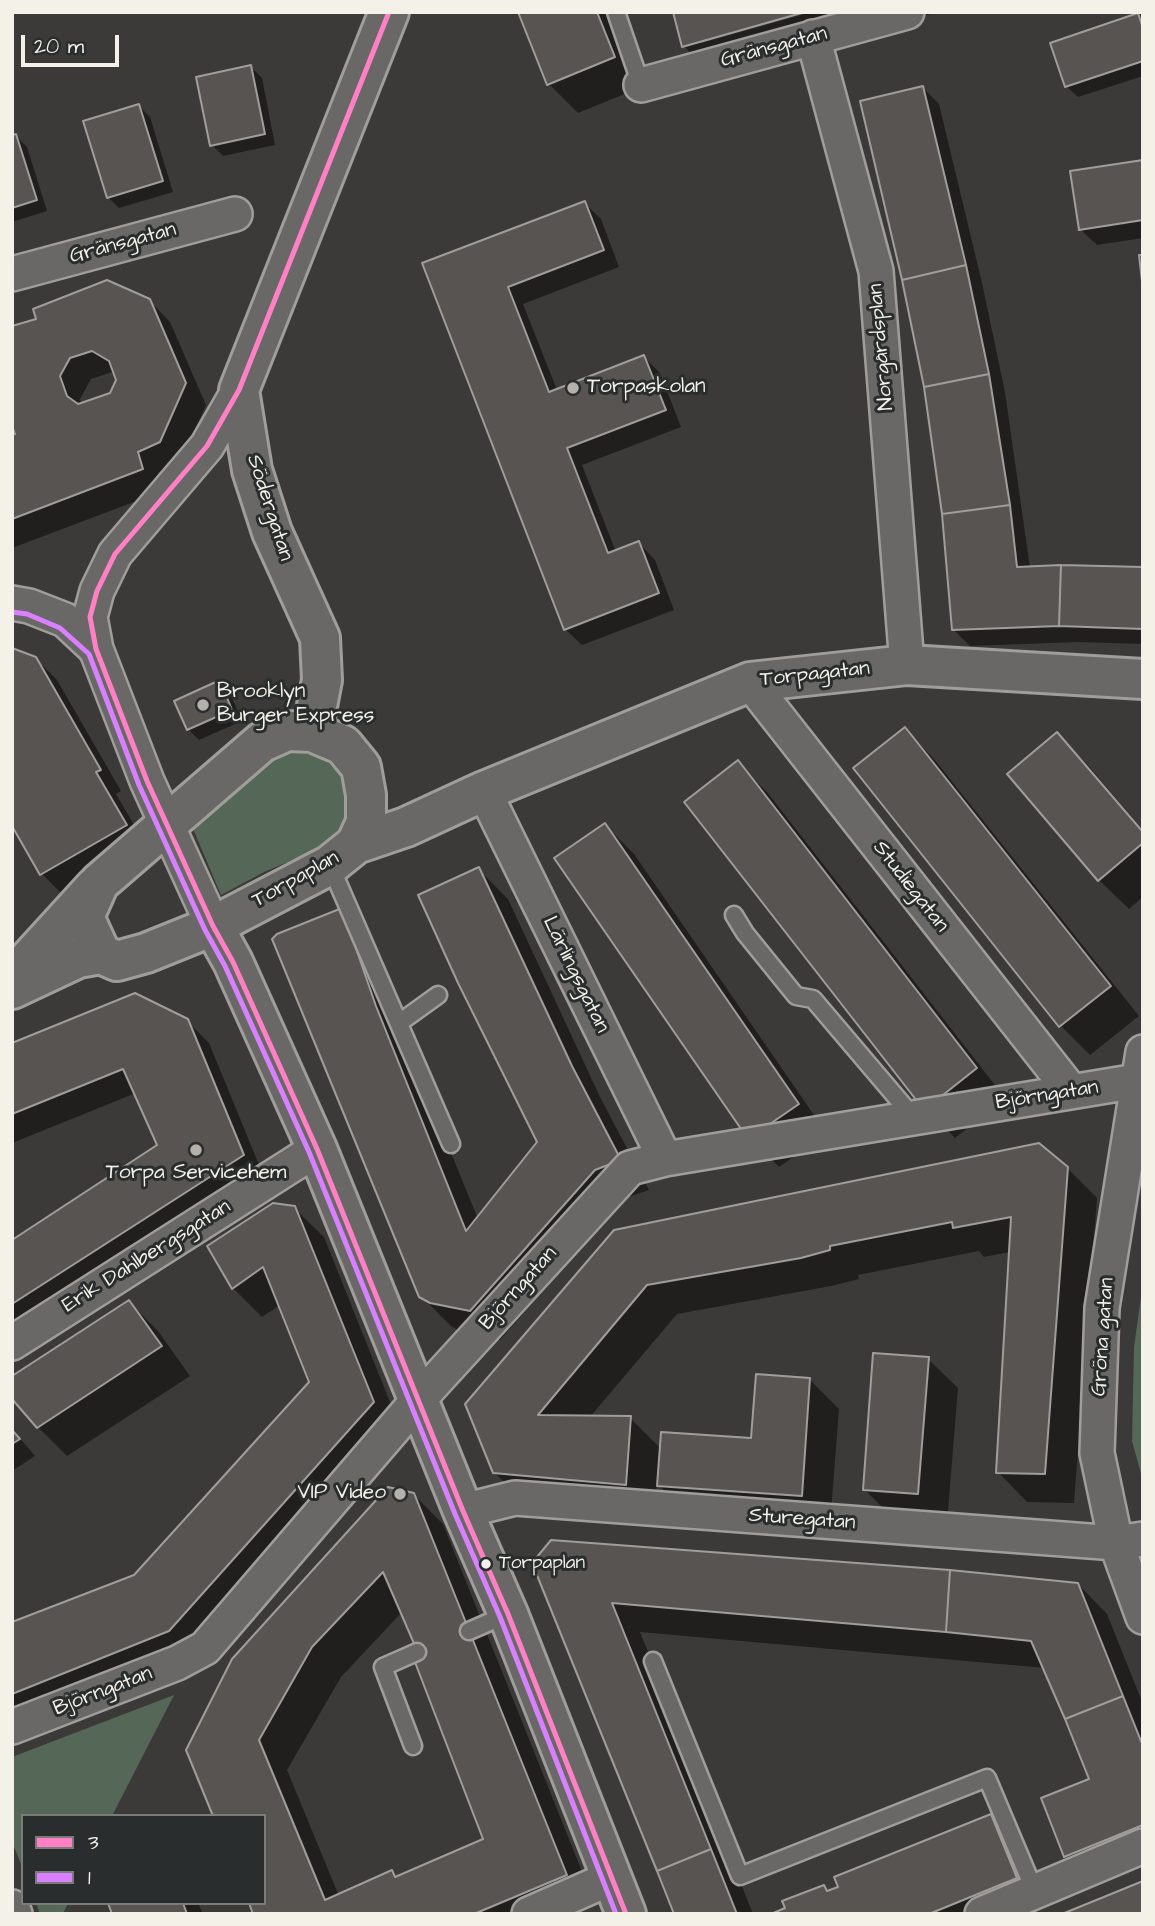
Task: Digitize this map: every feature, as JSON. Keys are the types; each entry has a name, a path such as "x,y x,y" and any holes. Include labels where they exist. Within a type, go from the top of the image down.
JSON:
{"street":[{"path":"389,12 239,390 207,446 115,554 97,591 90,618 96,649 147,781 213,926 233,962 317,1149 463,1511 509,1614 626,1914"},
{"name":"Gränsgatan","path":"641,85 907,12"},
{"name":"Norgårdsplan","path":"813,37 876,271 907,665"},
{"name":"Gränsgatan","path":"12,274 234,214"},
{"name":"Södergatan","path":"239,390 252,470 272,532 320,638 322,680 312,732"},
{"path":"12,603 29,606 65,620 96,649"},
{"name":"Torpagatan","path":"343,855 484,791 750,682 907,665 1143,679"},
{"name":"Studiegatan","path":"750,682 1071,1091"},
{"name":"Torpaplan","path":"287,732 312,732 343,744 361,767 366,795 366,822 343,855 213,926 146,953 117,961 101,954 85,917 99,883 262,742 287,732"},
{"name":"Lärlingsgatan","path":"484,791 665,1160"},
{"path":"366,795 395,800 430,815"},
{"path":"12,978 99,883"},
{"path":"12,989 78,958 101,954"},
{"name":"Björngatan","path":"12,1727 177,1663 205,1648 419,1399 630,1168 1071,1091 1141,1071"},
{"name":"Gröna gatan","path":"1141,1071 1102,1308 1097,1453 1129,1541 1143,1617"},
{"name":"Erik Dahlbergsgatan","path":"12,1343 317,1149"},
{"name":"Sturegatan","path":"463,1511 515,1498 1129,1541"},
{"path":"982,1914 1143,1846"},
{"path":"529,1914 611,1878"},
{"path":"12,1907 15,1914"}],"lane":[{"path":"616,12 641,85"},
{"path":"343,855 399,1023 451,1144"},
{"path":"734,915 796,996 813,999 914,1118"},
{"path":"399,1023 438,995"},
{"path":"470,1631 509,1614"},
{"path":"413,1746 383,1667 417,1652"},
{"path":"653,1661 740,1875 988,1777 1035,1892"}],"green space":[{"path":"289,752 320,755 339,772 350,810 338,833 316,850 264,872 221,895 191,824 270,758"},
{"path":"1143,1283 1143,1481 1132,1441 1134,1347"},
{"path":"174,1695 113,1814 21,1814 21,1864 12,1842 12,1757"},
{"path":"37,1905 67,1905 63,1914 40,1914"}],"building":[{"path":"518,12 597,12 615,57 547,85"},
{"path":"673,12 805,12 682,47"},
{"path":"1138,13 1143,28 1143,61 1065,87 1050,43"},
{"path":"251,65 265,134 210,146 196,77"},
{"path":"923,86 966,265 902,280 860,101"},
{"path":"139,104 163,181 107,198 83,121"},
{"path":"16,134 37,200 12,208 12,135"},
{"path":"1143,160 1143,220 1079,230 1070,171"},
{"name":"Torpaskolan","path":"585,201 604,250 508,287 549,392 644,355 666,410 567,448 608,553 639,541 659,593 564,630 422,263"},
{"path":"1139,255 1143,255 1143,290"},
{"path":"966,265 989,374 924,387 902,280"},
{"path":"107,280 150,299 186,383 160,442 138,452 143,469 12,519 12,435 15,434 12,426 12,326 36,319 33,309","holes":["92,351 109,361 116,380 110,393 78,404 67,396 60,376 70,358"]},
{"path":"989,374 1010,505 942,514 924,387"},
{"path":"1010,505 1017,567 1061,565 1059,626 952,630 942,514"},
{"path":"1061,565 1143,567 1143,629 1059,626"},
{"path":"12,648 36,657 101,770 96,772 127,825 40,875 12,826"},
{"name":"Brooklyn Burger Express","path":"220,680 232,710 187,730 174,701"},
{"path":"905,727 1111,986 1059,1027 853,768"},
{"path":"1057,732 1143,832 1143,843 1098,881 1007,774"},
{"path":"738,760 977,1068 924,1110 684,802"},
{"path":"605,823 799,1104 748,1139 554,858"},
{"path":"479,867 572,1066 621,1160 595,1170 470,1311 430,1303 419,1297 272,939 277,934 342,908 376,1006 466,1231 537,1142 458,983 418,895"},
{"name":"Torpa Servicehem","path":"135,993 188,1019 244,1155 12,1304 12,1240 157,1145 123,1069 12,1114 12,1043"},
{"path":"1039,1143 1068,1167 1045,1474 996,1473 1011,1217 953,1228 952,1222 830,1246 830,1250 801,1258 647,1285 538,1415 631,1416 626,1485 493,1473 465,1404 614,1230"},
{"path":"273,1203 295,1206 374,1402 169,1631 12,1694 12,1622 134,1575 309,1382 263,1267 232,1289 207,1246"},
{"path":"129,1300 162,1346 37,1428 12,1399 12,1376"},
{"path":"873,1353 929,1357 918,1494 863,1490"},
{"path":"756,1374 810,1378 802,1496 657,1486 661,1432 751,1438"},
{"path":"12,1430 20,1439 12,1444"},
{"path":"388,1487 414,1493 567,1875 474,1914 253,1914 250,1905 266,1905 266,1814 212,1814 186,1750 232,1659","holes":["383,1572 419,1655 413,1657 483,1839 395,1877 392,1870 325,1900 259,1740 312,1647"]},
{"path":"551,1540 950,1570 946,1632 612,1603 711,1849 657,1871 532,1563"},
{"path":"950,1570 1078,1583 1123,1696 1065,1719 1031,1641 946,1632"},
{"path":"1123,1696 1143,1746 1143,1825 1064,1857 1041,1798 1089,1779 1065,1719"},
{"path":"991,1814 1017,1878 929,1914 771,1914 785,1908 782,1901 824,1885 827,1891 838,1887 834,1877"},
{"path":"711,1849 737,1914 674,1914 657,1871"},
{"path":"1143,1881 1143,1914 1062,1914"},
{"path":"109,1905 184,1905 187,1914 112,1914"}],"transit line":[{"name":"3","path":"389,12 239,390 207,446 115,554 97,591 90,617 96,649 147,781 213,926 233,962 317,1149 463,1511 508,1614 626,1914"},
{"name":"1","path":"12,612 27,614 60,628 89,654 139,785 309,1152 455,1514 500,1617 616,1914"}],"place":[{"name":"Torpaskolan","path":"573,388"},
{"name":"Brooklyn Burger Express","path":"203,705"},
{"name":"Torpa Servicehem","path":"196,1150"},
{"name":"VIP Video","path":"400,1494"},
{"name":"Torpaplan","path":"486,1564"}]}
